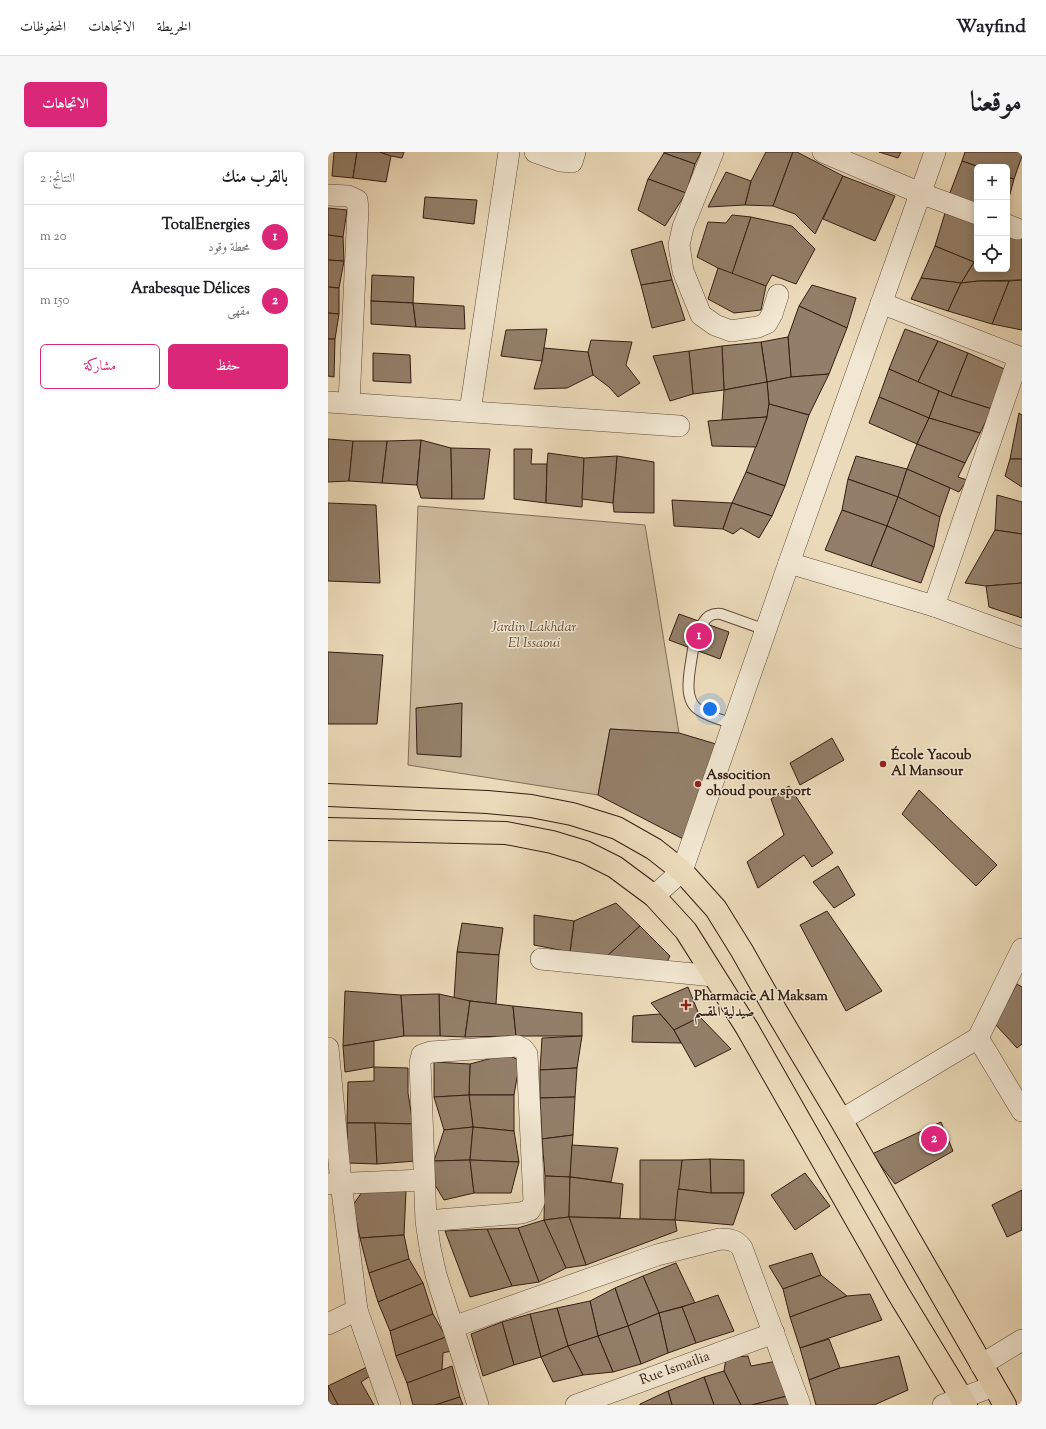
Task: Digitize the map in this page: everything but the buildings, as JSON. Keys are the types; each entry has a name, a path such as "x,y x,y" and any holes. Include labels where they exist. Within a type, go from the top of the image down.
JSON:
{"main road":[{"path":"328,795 487,802 531,806 572,814 616,828 654,849 682,871 716,909 742,951 1005,1405"},
{"path":"328,829 506,833 552,842 585,852 615,867 654,896 686,931 747,1028 898,1293 957,1403"}],"street":[{"path":"470,411 509,152"},
{"path":"535,152 561,161 572,162 575,152"},
{"path":"713,152 683,227 679,245 683,271 701,316 715,325 731,330 758,327 767,323 772,314 778,295"},
{"path":"822,152 920,193 974,213"},
{"path":"654,896 682,871 789,563 935,152"},
{"path":"328,195 348,196 357,200 358,209 349,403"},
{"path":"881,303 1021,357 934,606"},
{"path":"328,402 679,426"},
{"path":"789,563 934,606 1022,638"},
{"path":"841,1120 978,1038 1022,949"},
{"path":"541,959 714,976"},
{"path":"978,1038 1022,1111"},
{"path":"426,1221 521,1213 530,1210 534,1202 527,1054 524,1049 517,1046 431,1052 422,1055 420,1063 423,1180 426,1221 436,1274 478,1405"},
{"path":"328,1048 334,1183 357,1310 390,1405"},
{"path":"334,1183 423,1180"},
{"path":"453,1327 657,1255 720,1239 729,1239 738,1242 742,1248 800,1405"},
{"path":"328,1324 357,1310"},
{"name":"Rue Ismailia","path":"576,1405 774,1333"},
{"path":"981,1365 1022,1340"},
{"path":"957,1403 994,1386"}],"lane":[{"path":"703,623 710,615 715,613 766,630"},
{"path":"693,649 688,689 691,702 700,711 734,724"}],"green space":[{"name":"Jardin Lakhdar El Issaoui","path":"418,506 645,525 679,733 610,729 598,795 408,765"}],"place":[{"name":"TotalEnergies","path":"699,636"},
{"name":"École Yacoub Al Mansour","path":"883,764"},
{"name":"Assocition ohoud pour sport","path":"698,784"},
{"name":"Pharmacie Al Maksam صيدلية المقسم","path":"686,1005"},
{"name":"Arabesque Délices","path":"934,1139"}]}
